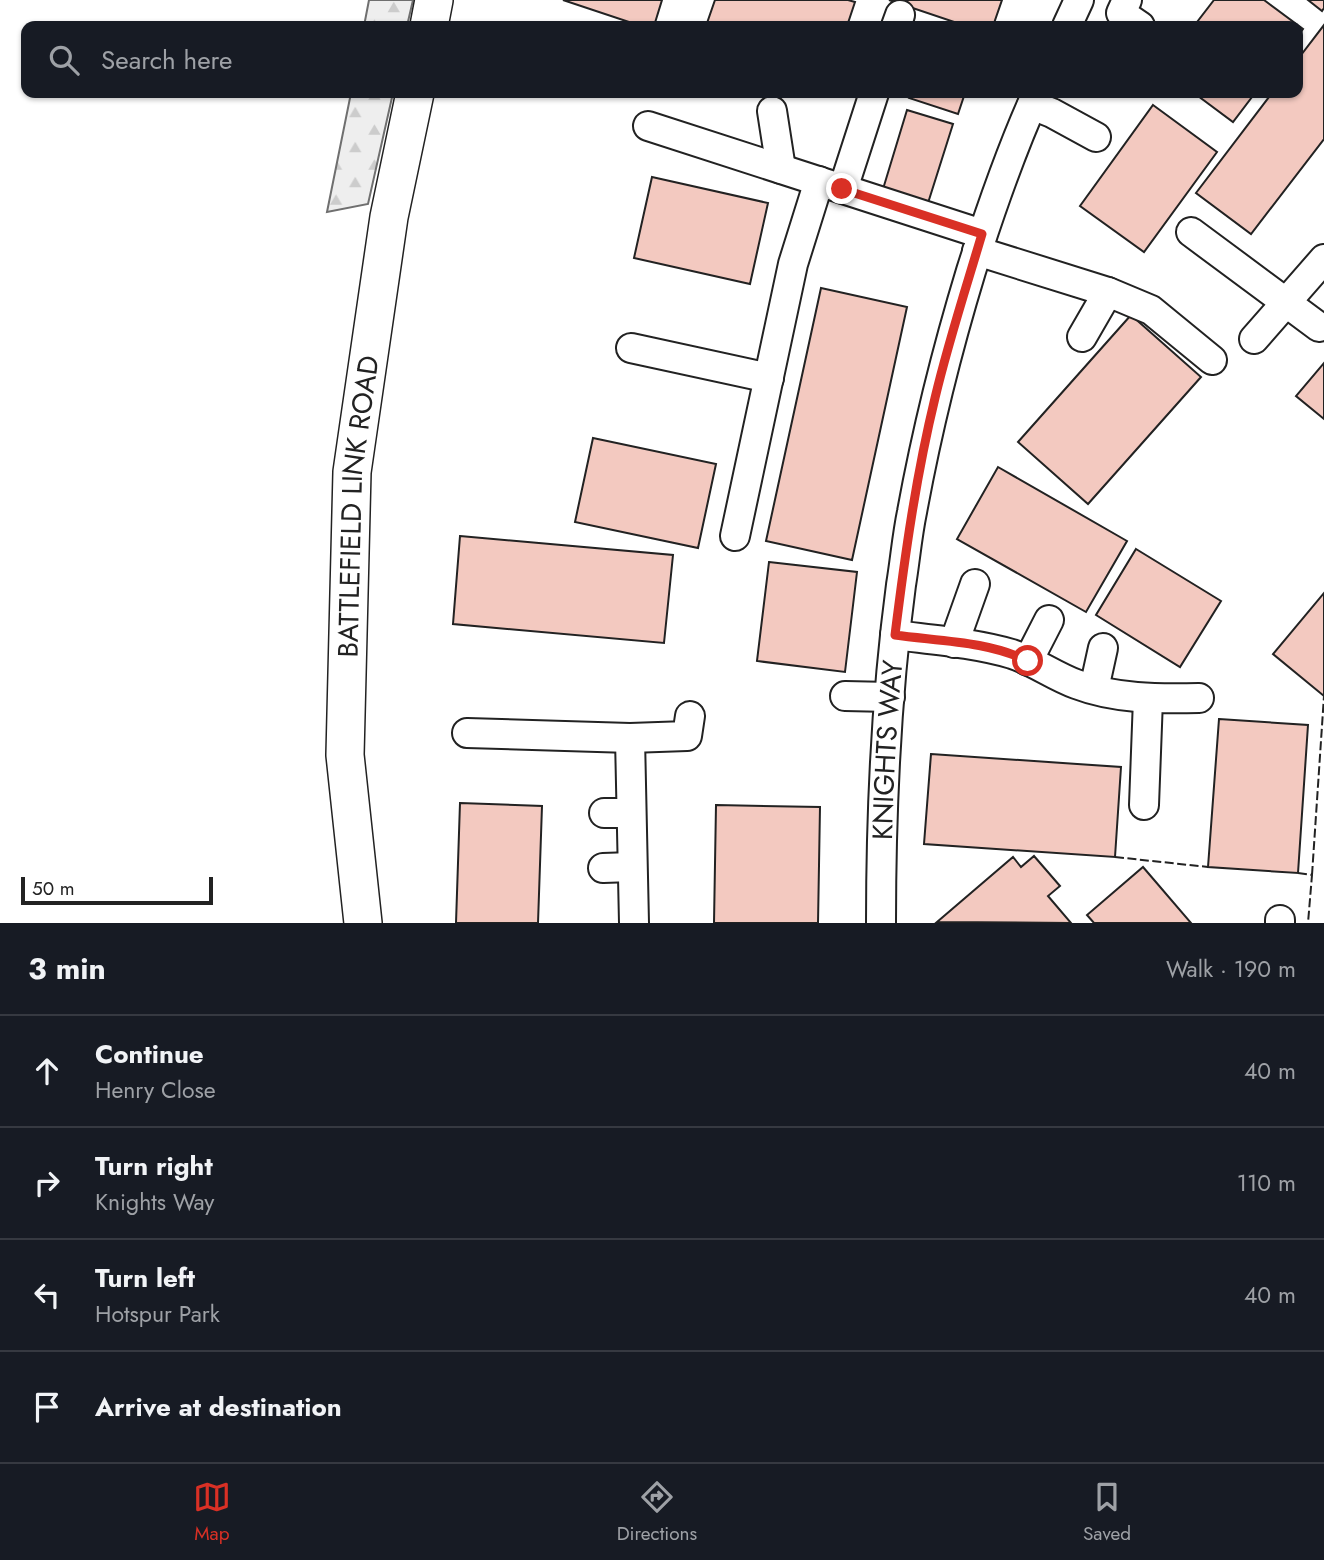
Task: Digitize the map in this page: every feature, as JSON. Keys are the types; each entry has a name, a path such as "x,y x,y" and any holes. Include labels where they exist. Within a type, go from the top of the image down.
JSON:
{"main road":[{"path":"430,21 434,0"},
{"name":"BATTLEFIELD LINK ROAD","path":"363,923 345,755 352,472 389,217 414,98"}],"street":[{"path":"1069,21 1079,0"},
{"path":"1127,0 1121,13 1133,21"},
{"path":"735,536 793,264 872,98"},
{"path":"1035,99 1052,113 1096,137"},
{"name":"KNIGHTS WAY","path":"881,923 884,789 890,697 895,635 911,514 935,399 980,242 1035,99"},
{"path":"772,111 781,169"},
{"path":"648,126 830,185 1108,292 1151,310 1212,360"},
{"path":"1191,232 1319,327"},
{"path":"1254,339 1324,259"},
{"path":"1082,337 1108,292"},
{"path":"631,348 769,378"},
{"path":"954,643 975,584"},
{"path":"1028,661 1049,620"},
{"path":"895,635 1015,654 1077,684 1094,689 1148,699 1199,698"},
{"path":"1094,689 1103,648"},
{"path":"845,696 890,697"},
{"path":"1144,805 1148,699"},
{"path":"467,733 630,738 687,736 690,716"},
{"path":"630,738 634,923"},
{"path":"604,813 631,813"},
{"path":"603,868 632,867"}],"green space":[{"path":"369,0 413,0 408,21 365,21"},
{"path":"350,98 392,98 368,204 327,212"}],"building":[{"path":"563,0 662,0 656,21 626,21"},
{"path":"715,0 855,2 849,21 708,21"},
{"path":"889,0 1002,0 995,21 951,21"},
{"path":"1214,0 1264,0 1292,21 1198,21"},
{"path":"1308,0 1324,0 1324,8 1322,11"},
{"path":"1324,25 1324,139 1251,234 1196,193 1268,98 1303,98 1303,52"},
{"path":"909,98 963,98 958,114"},
{"path":"1201,98 1251,98 1233,122"},
{"path":"1153,105 1217,152 1144,252 1080,206"},
{"path":"907,110 953,124 928,203 883,189"},
{"path":"652,177 768,203 750,284 634,258"},
{"path":"821,288 907,307 852,560 766,541"},
{"path":"1131,315 1201,377 1088,504 1018,442"},
{"path":"1324,363 1324,419 1296,396"},
{"path":"593,438 716,464 698,548 575,522"},
{"path":"998,467 1127,541 1086,612 957,539"},
{"path":"460,536 673,555 664,643 453,624"},
{"path":"1136,549 1221,601 1180,667 1096,615"},
{"path":"769,562 857,572 845,672 757,661"},
{"path":"1324,593 1324,696 1273,654"},
{"path":"1219,719 1308,725 1298,873 1208,867"},
{"path":"931,754 1121,767 1115,857 924,844"},
{"path":"460,803 542,806 538,923 456,923"},
{"path":"716,805 820,807 818,923 714,923"},
{"path":"1034,856 1060,886 1048,896 1071,923 937,922 1013,857 1021,867"},
{"path":"1143,867 1191,923 1094,923 1087,915"}],"fence":[{"path":"1312,875 1324,696"},
{"path":"1115,857 1208,867"},
{"path":"1298,873 1312,875 1308,923"}],"route":[{"path":"842,189 982,234 935,399 911,514 895,635 977,646 1015,654 1028,661"}]}
